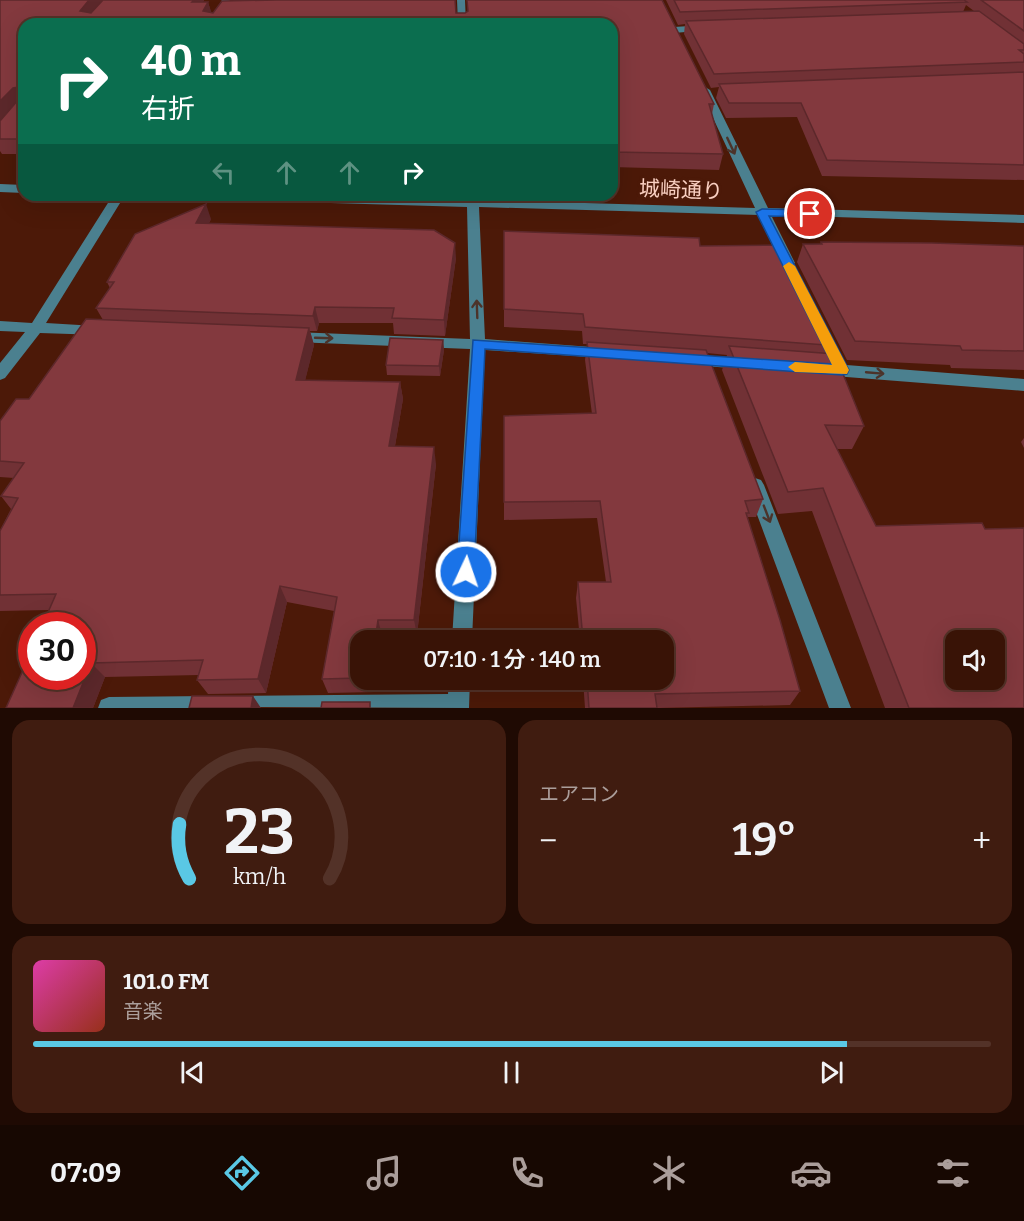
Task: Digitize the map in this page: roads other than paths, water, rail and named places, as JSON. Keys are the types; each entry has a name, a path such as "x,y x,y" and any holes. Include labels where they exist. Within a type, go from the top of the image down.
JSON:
{"street":[{"path":"216,18 226,0"},
{"path":"461,0 462,18"},
{"path":"669,20 680,40"},
{"path":"674,30 720,28"},
{"path":"709,89 762,212 794,275"},
{"path":"0,188 18,189"},
{"path":"0,374 34,329 114,201"},
{"path":"463,630 478,344 473,201"},
{"name":"城崎通り","path":"517,201 762,212 1024,219"},
{"path":"0,326 106,331"},
{"path":"274,337 478,344 621,355"},
{"path":"676,359 753,364"},
{"path":"708,362 717,384"},
{"path":"808,368 839,365 1024,385"},
{"path":"751,473 840,708"},
{"path":"109,708 458,706 459,690"}]}
